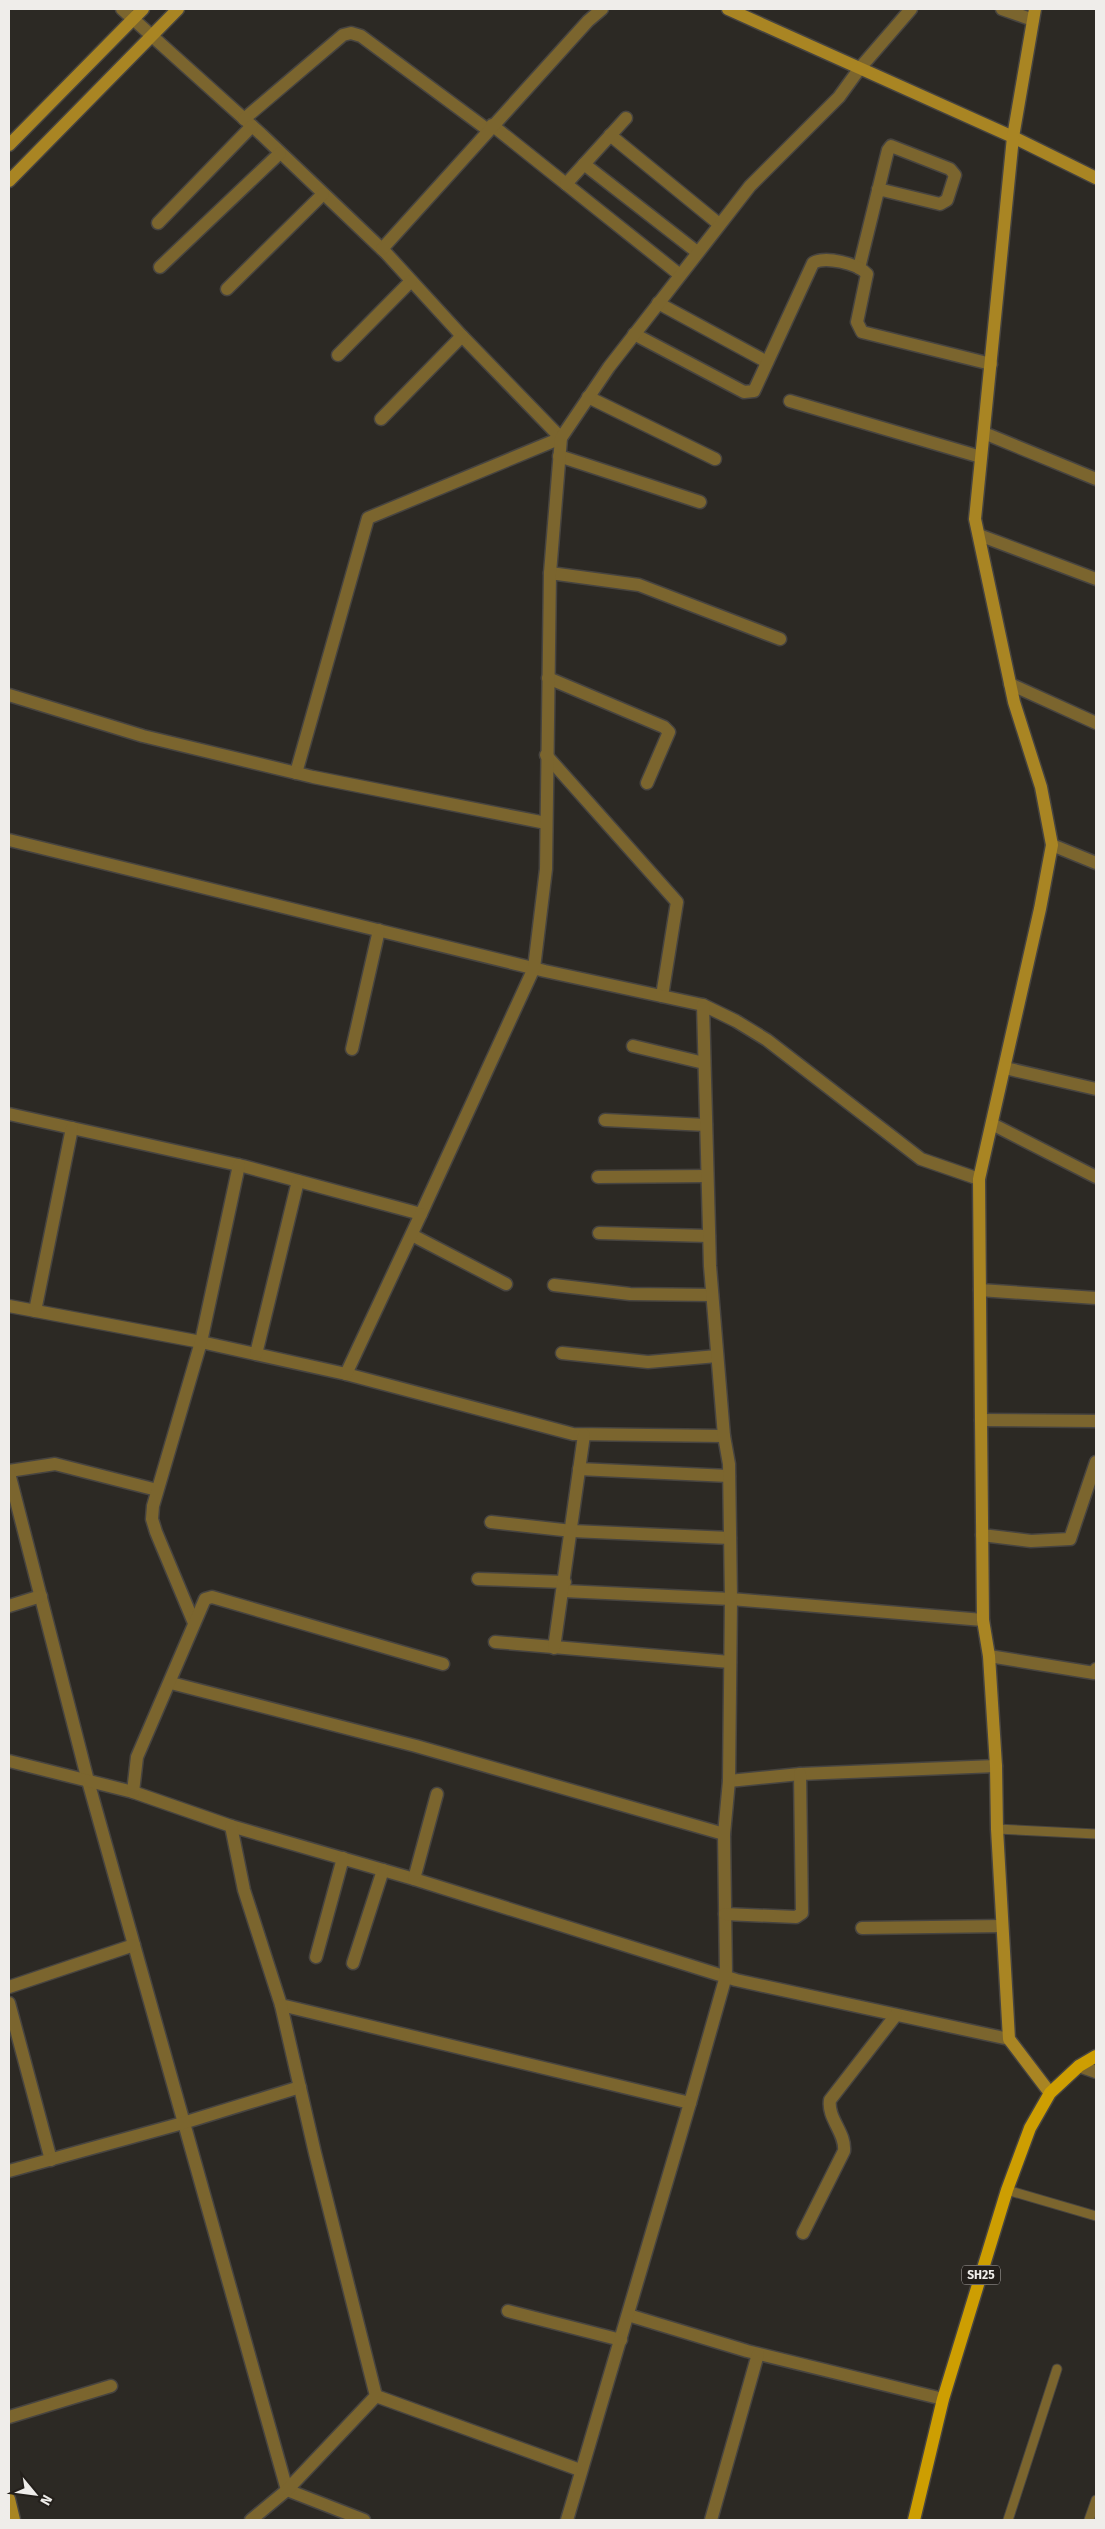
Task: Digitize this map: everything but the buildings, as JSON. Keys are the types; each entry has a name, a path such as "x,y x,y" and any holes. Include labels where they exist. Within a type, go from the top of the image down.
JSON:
{"main road":[{"name":"SH25","path":"914,2520 943,2399 1007,2190 1030,2128 1050,2093 1078,2066 1096,2056"}],"street":[{"path":"122,9 248,122 382,249 462,336 561,438"},
{"path":"9,145 143,9"},
{"path":"9,182 178,9"},
{"path":"382,249 490,127 588,21 602,9"},
{"path":"728,9 1014,136 1096,178"},
{"path":"346,1374 534,968 546,868 546,755 550,573 561,438 634,334 750,186 839,97 860,68 911,9"},
{"path":"1002,9 1034,14 1014,136 975,519 1010,684 1041,787 1052,845 1005,1068 979,1179 983,1620 989,1656 996,1766 997,1829 1009,2040 1050,2093"},
{"path":"158,223 248,122 343,35 351,33 361,36 490,127 566,184 680,275"},
{"path":"566,184 626,118"},
{"path":"610,135 719,224"},
{"path":"859,268 878,189 891,146 950,169 955,175 947,200 940,204 878,189"},
{"path":"160,268 280,153"},
{"path":"584,164 697,252"},
{"path":"227,290 323,194"},
{"path":"634,334 744,392 754,391 813,264 819,260 826,260 859,268 867,274 868,280 857,322 862,332 991,364"},
{"path":"338,355 411,281"},
{"path":"658,303 767,362"},
{"path":"381,419 462,336"},
{"path":"588,397 715,459"},
{"path":"790,401 981,457"},
{"path":"984,433 1096,480"},
{"path":"296,773 368,518 561,438"},
{"path":"559,456 700,502"},
{"path":"979,534 1096,579"},
{"path":"550,573 639,585 780,639"},
{"path":"548,678 664,726 669,732 647,783"},
{"path":"1010,684 1096,724"},
{"path":"9,695 143,736 296,773 546,823"},
{"path":"546,755 677,902 662,996"},
{"path":"9,840 534,968 703,1005 736,1021 767,1040 922,1159 979,1179"},
{"path":"1052,845 1096,863"},
{"path":"352,1049 379,930"},
{"path":"567,2520 580,2470 628,2315 726,1976 724,1834 729,1780 731,1599 729,1476 712,1295 703,1005"},
{"path":"632,1046 704,1062"},
{"path":"1005,1068 1096,1088"},
{"path":"9,1114 239,1165 421,1214"},
{"path":"605,1120 706,1125"},
{"path":"992,1124 1096,1177"},
{"path":"35,1311 72,1128"},
{"path":"194,1623 152,1519 158,1490 201,1342 239,1165"},
{"path":"598,1176 707,1176"},
{"path":"256,1354 298,1180"},
{"path":"599,1233 709,1236"},
{"path":"412,1235 506,1284"},
{"path":"554,1285 630,1294 712,1295"},
{"path":"980,1290 1096,1298"},
{"path":"9,1306 201,1342 346,1374 559,1432 584,1435 724,1436"},
{"path":"562,1353 648,1362 717,1356"},
{"path":"981,1420 1096,1421"},
{"path":"554,1648 572,1531 584,1435"},
{"path":"982,1534 1031,1541 1070,1539 1096,1462"},
{"path":"158,1490 55,1464 9,1472 88,1780 287,2490"},
{"path":"579,1470 729,1476"},
{"path":"491,1522 572,1531 730,1538"},
{"path":"478,1578 983,1620"},
{"path":"9,1606 41,1596"},
{"path":"133,1792 138,1758 201,1606 205,1600 212,1597 443,1664"},
{"path":"495,1642 730,1662"},
{"path":"989,1656 1096,1672"},
{"path":"171,1682 416,1746 724,1834"},
{"path":"9,1761 133,1792 231,1826 414,1879 726,1976 1009,2040"},
{"path":"729,1780 800,1774 996,1766"},
{"path":"725,1914 796,1917 802,1913 800,1774"},
{"path":"414,1879 437,1794"},
{"path":"231,1826 244,1890 281,2005 376,2396"},
{"path":"316,1957 343,1858"},
{"path":"354,1963 382,1870"},
{"path":"862,1928 1002,1926"},
{"path":"9,1987 134,1945"},
{"path":"9,2002 51,2160"},
{"path":"281,2005 690,2103"},
{"path":"803,2233 844,2151 843,2142 829,2107 830,2100 896,2015"},
{"path":"1078,2066 1096,2072"},
{"path":"9,2170 184,2123 300,2087"},
{"path":"508,2311 620,2340"},
{"path":"628,2315 758,2354 943,2399"},
{"path":"711,2520 758,2354"},
{"path":"9,2417 111,2386"},
{"path":"376,2396 580,2470"},
{"path":"252,2520 287,2490 376,2396"},
{"path":"287,2490 364,2520"},
{"path":"9,2499 14,2520"}],"lane":[{"path":"997,1829 1096,1834"},
{"path":"1007,2190 1096,2216"},
{"path":"1008,2520 1057,2369"},
{"path":"1089,2520 1096,2500"}]}
